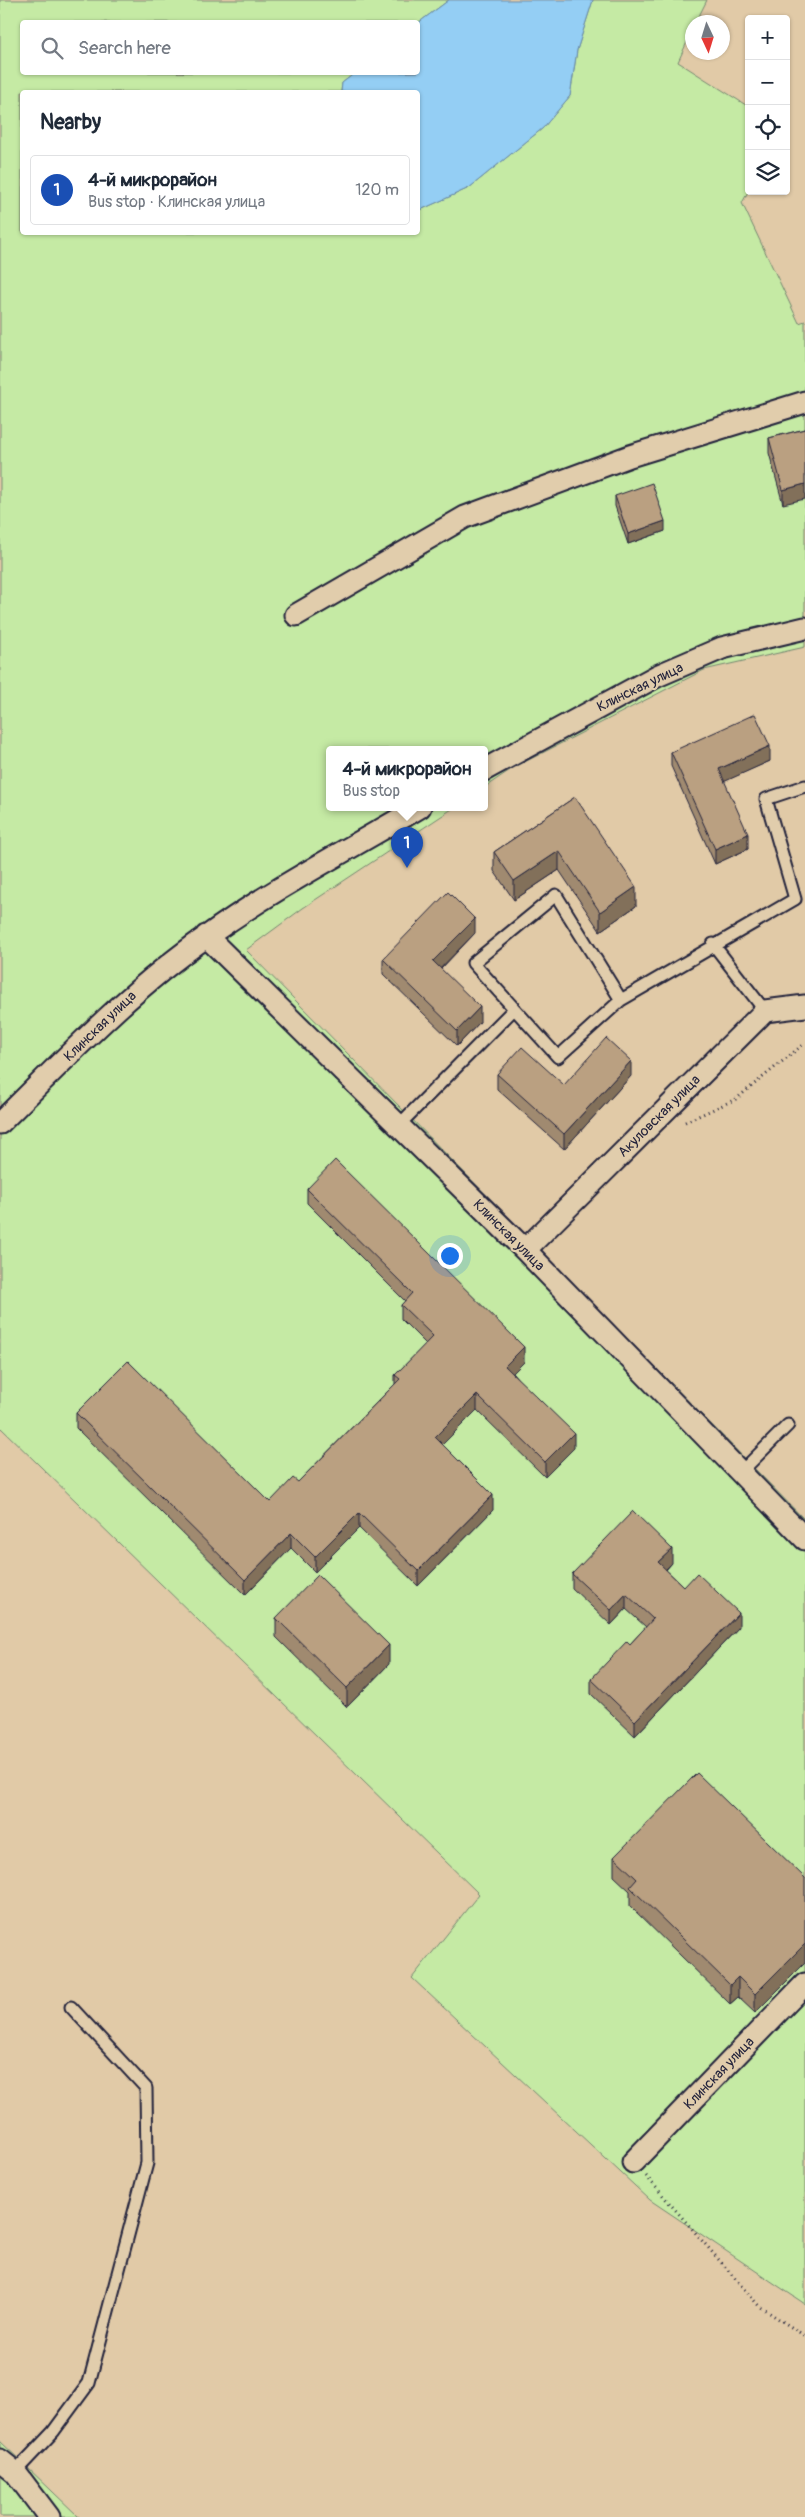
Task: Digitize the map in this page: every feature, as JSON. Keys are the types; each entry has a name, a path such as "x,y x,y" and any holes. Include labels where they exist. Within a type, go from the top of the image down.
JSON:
{"street":[{"path":"296,615 465,517 630,456 805,402"},
{"name":"Клинская улица","path":"488,768 657,676 722,648 805,628"},
{"name":"Клинская улица","path":"0,1122 130,997 206,936 280,887 413,811"},
{"name":"Клинская улица","path":"206,936 525,1250 805,1539"},
{"path":"765,1011 805,1006"},
{"name":"Акуловская улица","path":"525,1250 765,1011"},
{"name":"Клинская улица","path":"633,2162 805,1984"},
{"path":"7,2466 49,2517"}],"lane":[{"path":"621,1000 556,895 473,963 558,1057 621,1000 713,944 800,898 766,799 805,786"},
{"path":"713,944 765,1011"},
{"path":"398,1126 514,1009"},
{"path":"740,1473 788,1425"},
{"path":"7,2466 53,2432 89,2383 147,2163 146,2088 72,2007"}],"path":[{"path":"683,1122 736,1099 805,1044"},
{"path":"633,2162 759,2306 805,2336"}],"green space":[{"path":"0,0 449,0 420,22 420,20 20,20 20,75 352,75 342,83 341,90 20,90 20,235 420,235 420,210 469,188 543,128 570,96 577,50 593,0 707,0 700,15 685,15 685,46 678,62 745,104 746,195 742,203 799,323 805,321 805,647 704,670 513,768 488,785 488,746 326,746 326,811 449,811 303,908 246,950 805,1520 805,2304 650,2200 412,1978 479,1894 0,1427"},
{"path":"0,2441 79,2517 0,2517"}],"water":[{"path":"449,0 593,0 577,50 570,96 543,128 469,188 420,210 420,90 341,90 342,83 352,75 420,75 420,22"}],"building":[{"path":"805,429 805,484 783,490 769,438"},
{"path":"652,483 665,521 628,534 615,496"},
{"path":"755,714 770,746 719,769 748,834 715,849 671,752"},
{"path":"575,797 636,887 600,912 559,851 514,881 494,852"},
{"path":"448,892 475,919 433,961 480,1007 457,1031 383,959"},
{"path":"606,1038 631,1061 564,1134 497,1074 522,1047 564,1085"},
{"path":"335,1160 524,1347 505,1366 574,1433 545,1462 477,1395 435,1437 493,1495 418,1571 359,1513 315,1557 291,1533 245,1580 76,1413 128,1361 270,1502 293,1478 298,1482 400,1379 395,1375 433,1336 401,1305 412,1293 307,1189"},
{"path":"633,1511 672,1549 658,1562 684,1587 697,1573 739,1613 635,1721 591,1679 627,1641 630,1644 653,1619 626,1594 611,1610 572,1574"},
{"path":"318,1575 389,1645 347,1688 276,1618"},
{"path":"697,1773 805,1878 805,1944 755,1994 738,1977 730,1985 630,1887 637,1879 614,1857"}],"place":[{"name":"4-й микрорайон","path":"407,868"}]}
